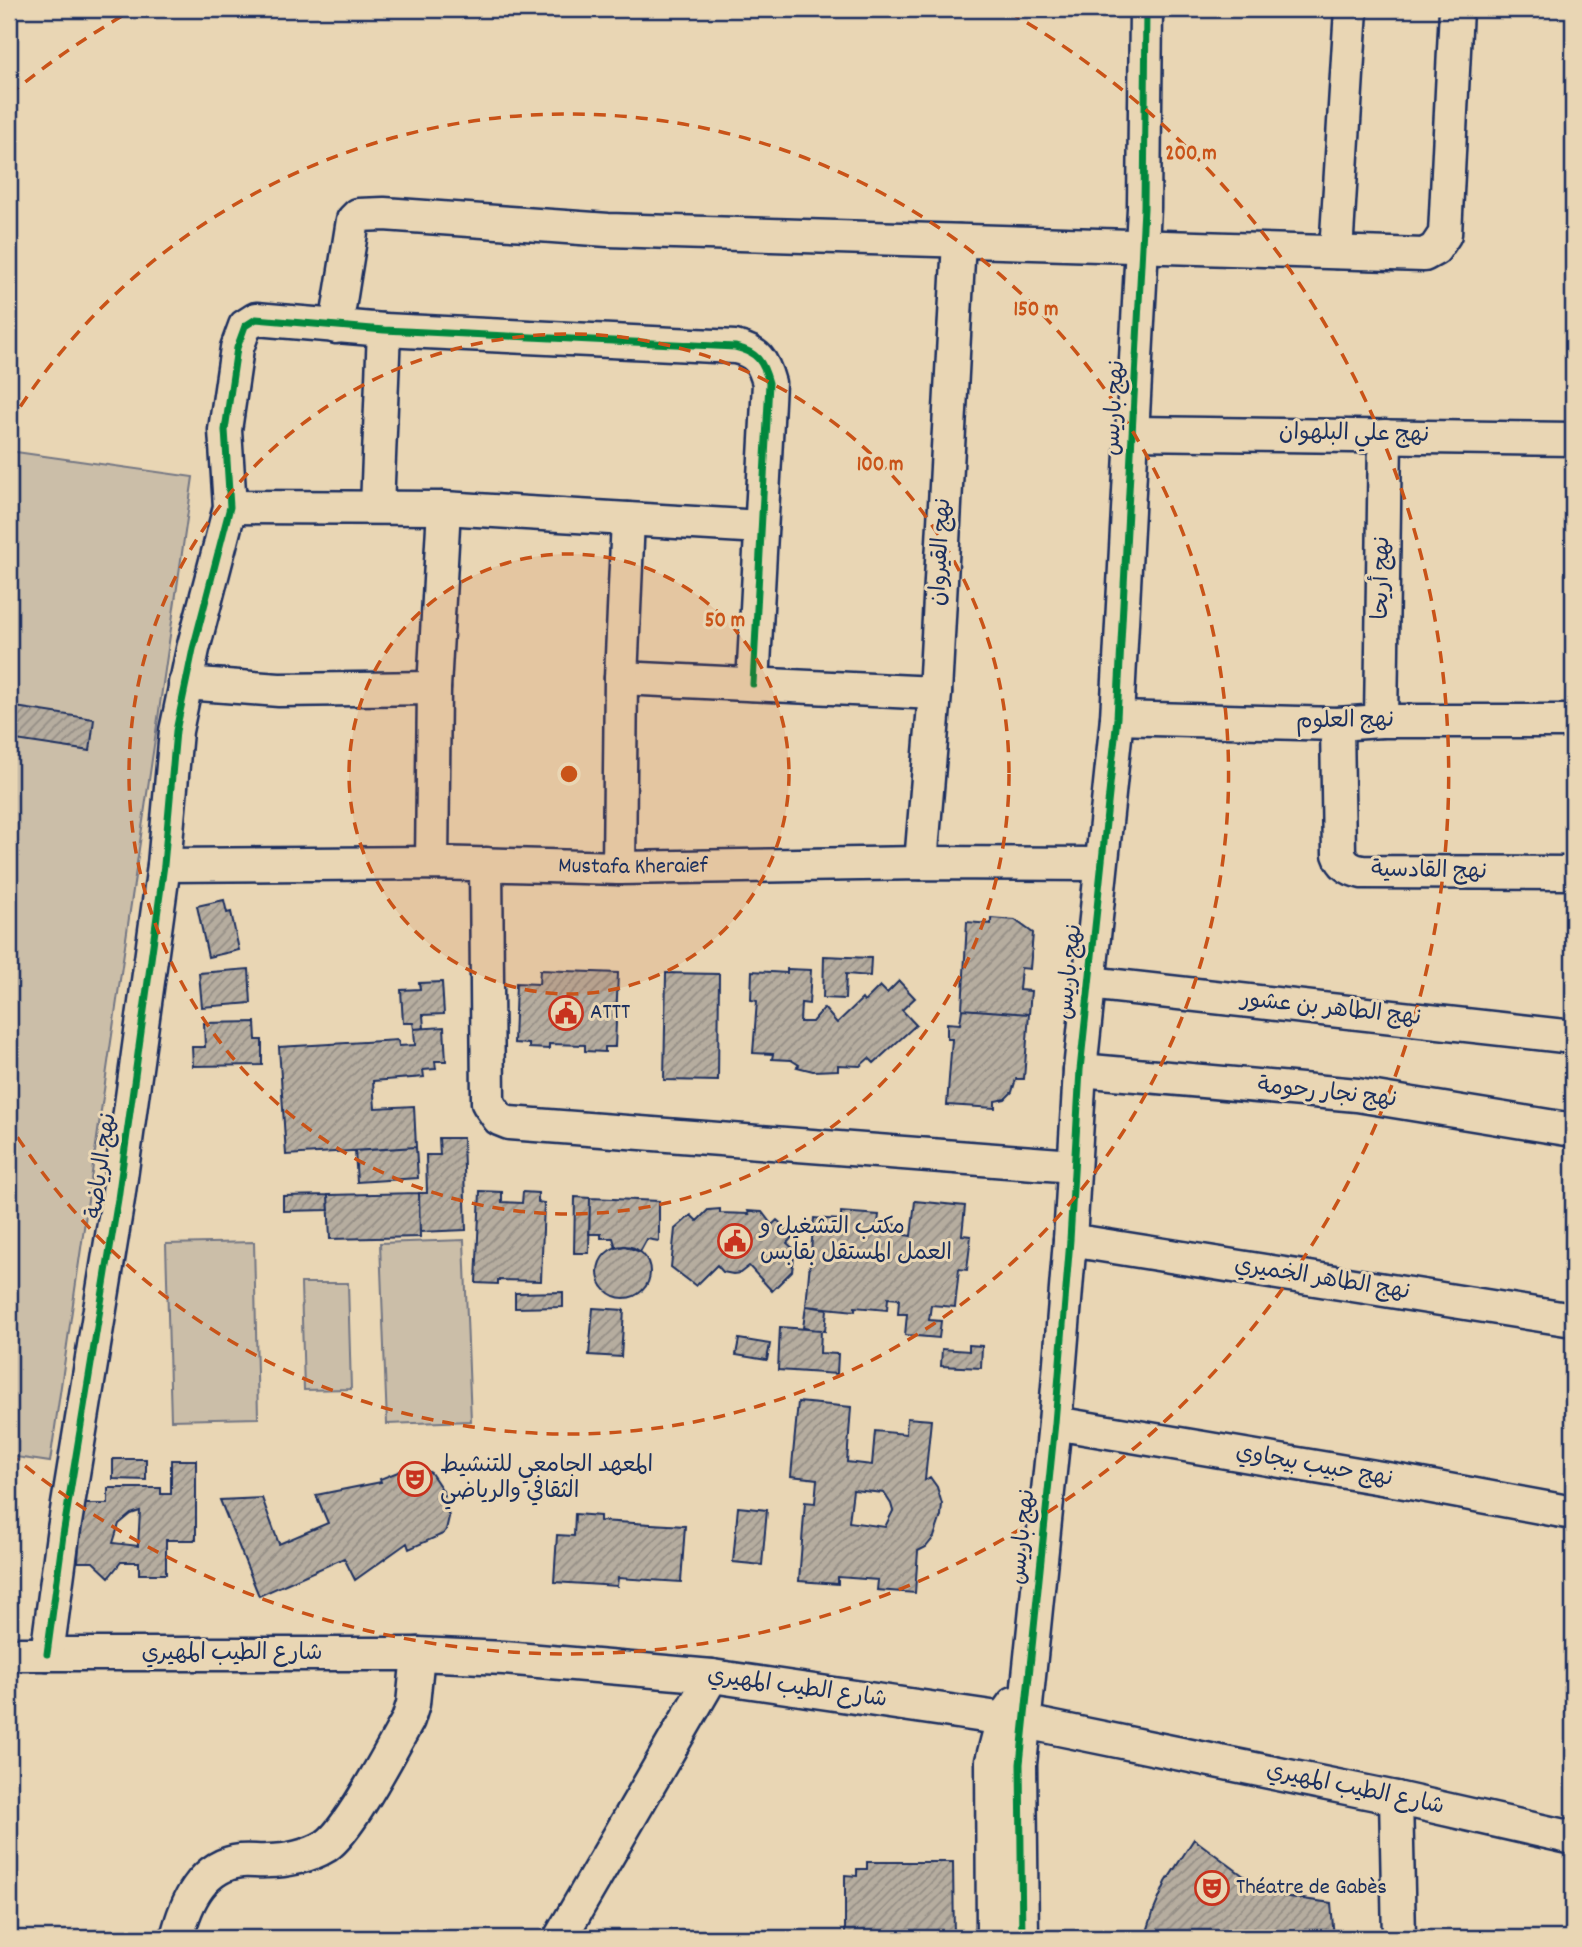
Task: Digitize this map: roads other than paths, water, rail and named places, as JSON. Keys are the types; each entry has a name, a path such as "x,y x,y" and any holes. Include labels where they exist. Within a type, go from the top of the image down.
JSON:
{"street":[{"name":"نهج باريس","path":"993,1938 992,1760 1014,1720 1029,1682 1055,1423 1080,1070 1117,718 1142,247 1146,9"},
{"path":"1336,252 1351,9"},
{"path":"336,327 351,229 358,215 384,214 608,230 1424,255 1435,249 1445,234 1456,9"},
{"name":"نهج القيروان","path":"921,863 935,693 959,241"},
{"name":"نهج الرياضة","path":"47,1654 65,1521 118,1199 164,865 176,731 212,570 230,507 225,430 237,348 245,326 256,319 336,327 735,347 749,350 762,361 769,383 753,684"},
{"path":"377,507 384,330"},
{"name":"نهج علي البلهوان","path":"1134,433 1573,439"},
{"name":"نهج أريحا","path":"1381,721 1385,436"},
{"path":"230,507 444,508 761,527"},
{"path":"432,863 434,688 444,508"},
{"path":"619,868 621,678 628,519"},
{"path":"621,678 935,693"},
{"path":"185,683 279,690 434,688"},
{"name":"نهج العلوم","path":"1117,718 1337,724 1381,721 1573,721"},
{"name":"نهج القادسية","path":"1337,724 1339,855 1352,870 1362,873 1573,873"},
{"name":"Mustafa Kheraief","path":"164,865 432,863 619,868 921,863 1101,864"},
{"path":"486,864 488,1103 499,1119 509,1122 1074,1166"},
{"name":"نهج الطاهر بن عشور","path":"1089,983 1573,1037"},
{"name":"نهج نجار رحومة","path":"1080,1070 1357,1095 1573,1130"},
{"name":"نهج الطاهر الخميري","path":"1070,1240 1573,1320"},
{"name":"نهج حبيب بيجاوي","path":"1055,1423 1573,1513"},
{"name":"شارع الطيب المهيري","path":"9,1654 418,1654 712,1676 1014,1720 1396,1798 1573,1838"},
{"path":"177,1938 188,1904 202,1881 219,1867 240,1861 271,1861 301,1856 326,1846 345,1824 408,1720 413,1704 418,1654"},
{"path":"560,1938 712,1676"},
{"name":"نهج باريس","path":"1014,1720 1020,1764 1022,1938"},
{"path":"1396,1798 1399,1938"}],"place":[{"name":"ATTT","path":"566,1013"},
{"name":"مكتب التشغيل و العمل المستقل بقابس","path":"735,1241"},
{"name":"المعهد الجامعي للتنشيط الثقافي والرياضي","path":"415,1479"},
{"name":"Théatre de Gabès","path":"1212,1888"}]}
